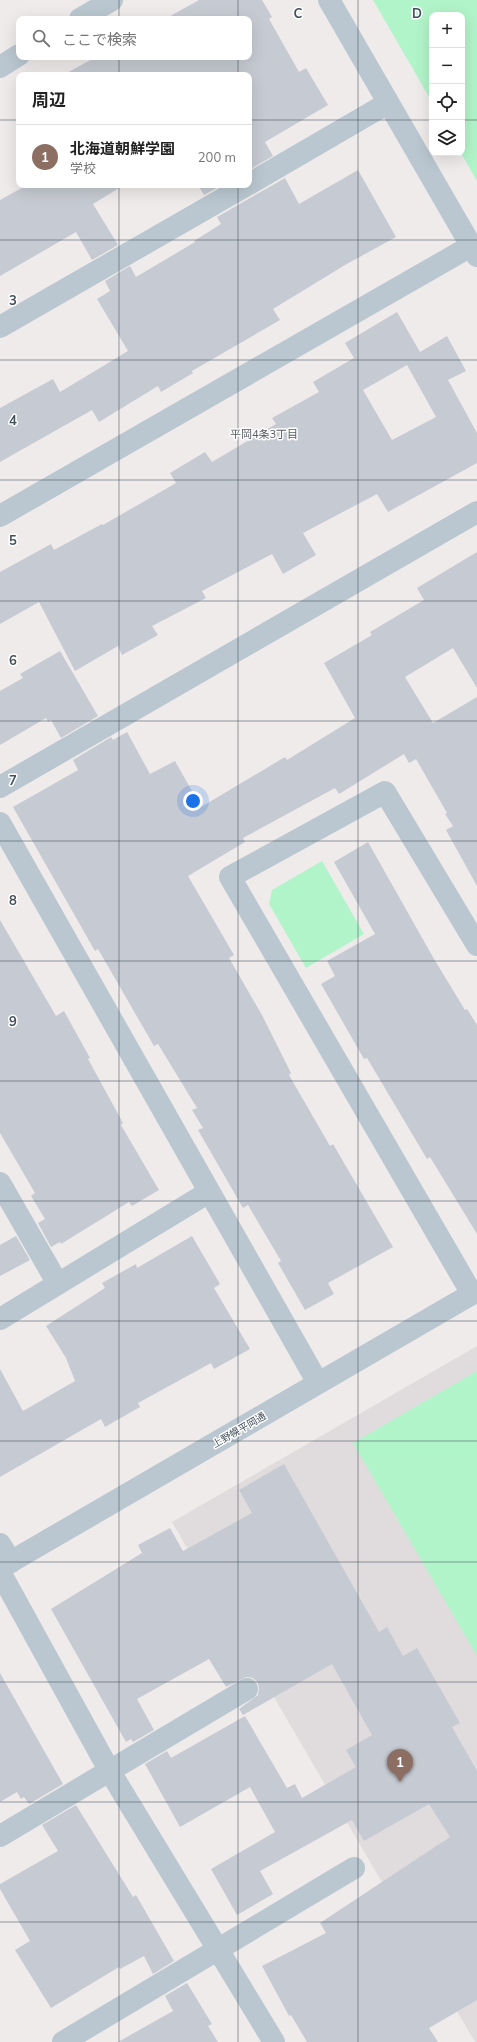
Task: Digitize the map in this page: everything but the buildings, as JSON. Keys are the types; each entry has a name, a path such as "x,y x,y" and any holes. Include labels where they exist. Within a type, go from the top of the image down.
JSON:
{"street":[{"path":"85,16 112,0"},
{"path":"0,516 474,251 329,0"},
{"path":"0,67 16,57"},
{"path":"252,182 388,103"},
{"path":"0,327 241,188"},
{"path":"0,787 477,512"},
{"path":"474,1292 230,877 385,792 477,945"},
{"path":"0,823 318,1383"},
{"path":"0,1183 58,1284"},
{"path":"0,1319 209,1192"},
{"name":"上野幌平岡通","path":"3,1561 318,1383 474,1292"},
{"path":"3,1561 109,1770 274,2042"},
{"path":"0,1836 248,1689"},
{"path":"63,2042 354,1868"}],"shaded area":[{"path":"477,1346 477,2042 475,2042 172,1522"}],"green space":[{"path":"373,0 477,0 477,181 463,156 465,156 465,12 429,12 429,97"},
{"path":"322,861 364,934 306,968 269,904 272,890"},
{"path":"477,1371 477,1656 353,1443"}],"place":[{"name":"北海道朝鮮学園","path":"400,1782"}],"district":[{"name":"平岡4条3丁目","path":"264,434"}]}
